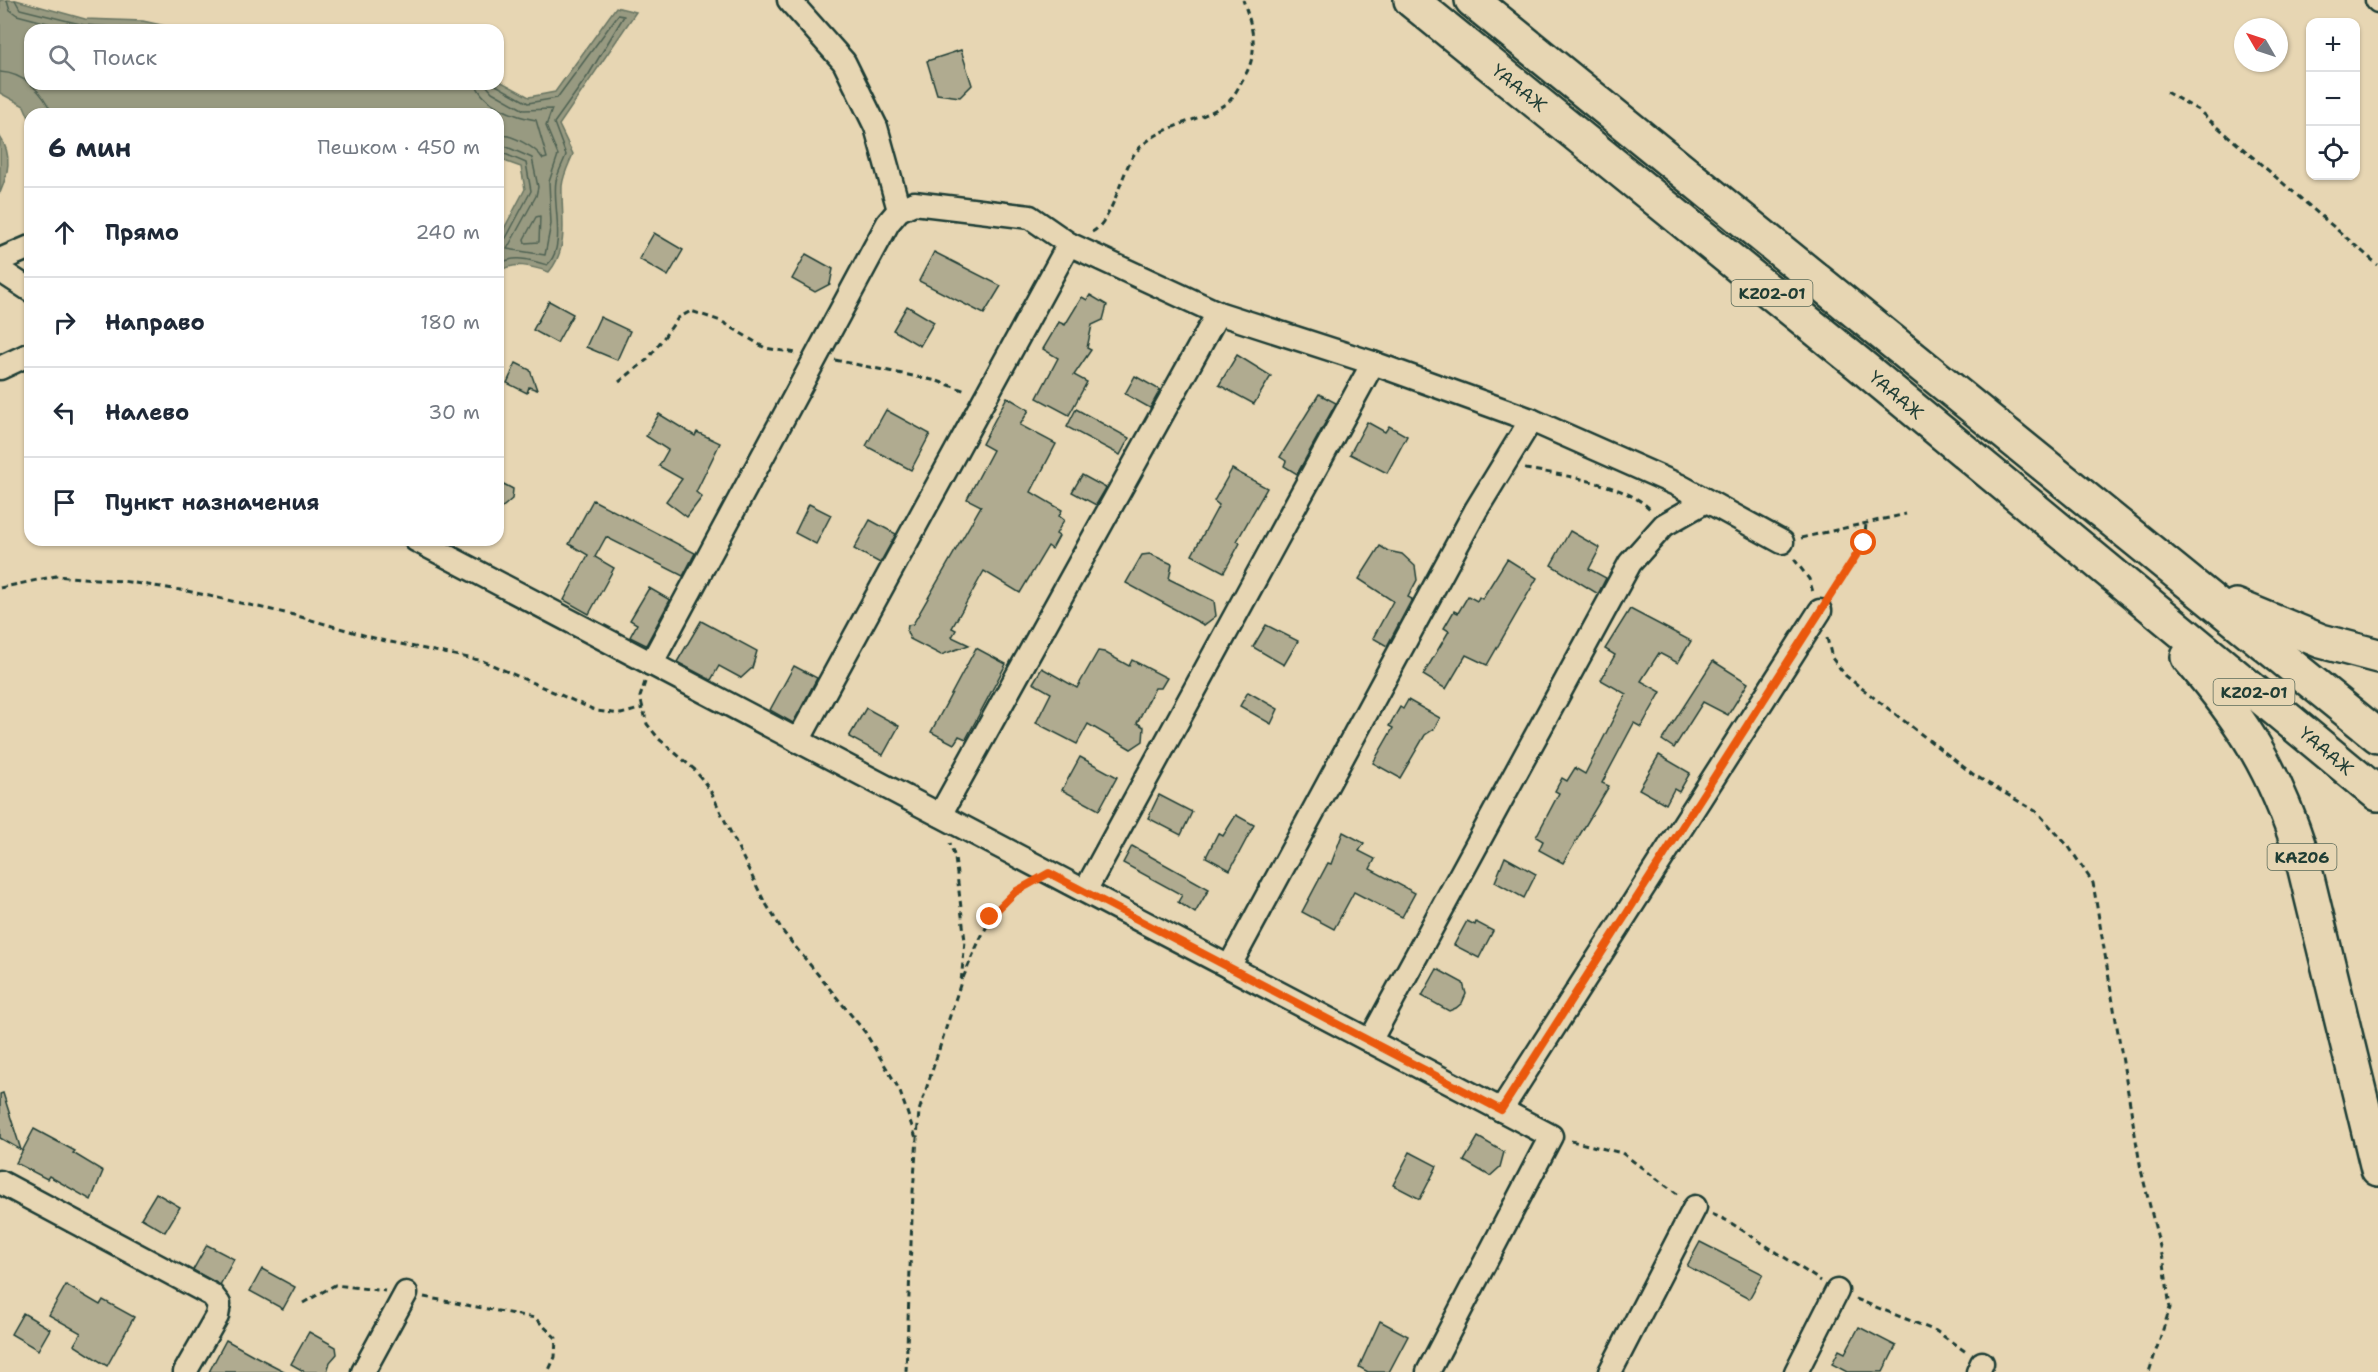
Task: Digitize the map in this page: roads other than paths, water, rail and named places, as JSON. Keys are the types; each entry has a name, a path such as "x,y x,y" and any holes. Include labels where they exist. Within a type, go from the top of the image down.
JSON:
{"highway":[{"name":"ҮАААЖ","path":"1411,0 1868,372 2378,794"},
{"name":"KZ02-01","path":"1472,0 2378,736"},
{"path":"2166,562 2239,608 2321,640 2378,656"},
{"name":"KАZ06","path":"2130,590 2236,714 2261,753 2285,804 2301,853 2378,1169"}],"street":[{"path":"789,0 844,62 876,127 899,210"},
{"path":"651,663 888,223 899,210 914,203 1030,217 1069,244 1218,313 1373,363 1531,420 1706,501 1782,542"},
{"path":"798,741 1069,244"},
{"path":"24,250 2,259 1,271 24,286"},
{"path":"940,815 1218,313"},
{"path":"0,368 24,357"},
{"path":"1085,891 1373,363"},
{"path":"1229,967 1476,510 1531,420"},
{"path":"1370,1041 1630,563 1664,525 1706,501"},
{"path":"427,546 1551,1136 1428,1372"},
{"path":"1501,1110 1820,611"},
{"path":"0,1182 212,1295 219,1304 217,1316 185,1372"},
{"path":"1610,1372 1695,1207"},
{"path":"1796,1372 1837,1291"},
{"path":"363,1372 406,1293"}],"water":[{"path":"0,0 16,0 85,19 143,21 157,24 24,24 24,90 504,90 504,83 529,97 555,92 616,7 636,12 559,125 573,154 563,182 563,231 560,252 549,272 529,266 504,269 504,229 525,189 521,167 504,160 504,108 25,108 0,93"},
{"path":"0,137 7,151 8,165 0,193"}]}
